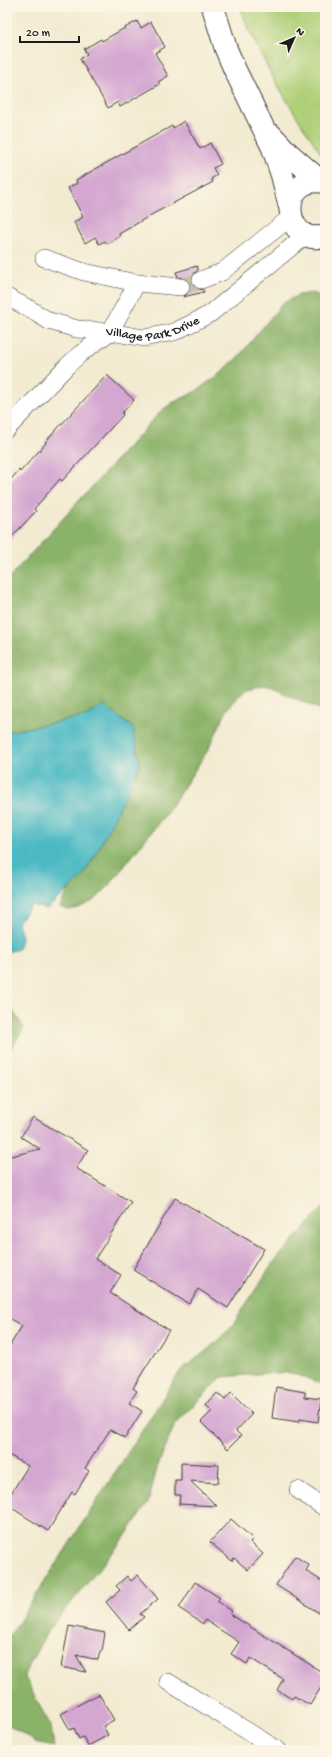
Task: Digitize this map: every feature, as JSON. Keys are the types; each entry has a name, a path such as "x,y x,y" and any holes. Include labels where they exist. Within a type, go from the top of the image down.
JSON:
{"street":[{"path":"213,7 226,49 273,148 282,175 290,212 296,226 317,239"},
{"path":"258,118 288,153 322,182"},
{"path":"201,280 222,272 290,212 293,196 299,188 309,182 322,182"},
{"name":"Village Park Drive","path":"7,429 67,366 110,332 144,338 174,332 210,314 317,239"},
{"path":"44,258 84,272 137,283 181,287"},
{"path":"7,298 28,308 48,321 77,329 110,332 137,283"},
{"path":"298,1490 325,1508"},
{"path":"168,1682 278,1750"}],"green space":[{"path":"240,7 325,7 325,160 289,105 267,67"},
{"path":"313,293 325,298 325,712 266,685 244,690 227,710 208,750 168,811 107,888 95,900 78,908 68,910 60,907 67,892 82,877 99,848 140,765 103,705 88,716 7,732 7,580 161,411 172,403 195,392 221,373 240,355 282,304 298,295"},
{"path":"7,1002 24,1028 7,1055"},
{"path":"325,1205 325,1385 292,1373 267,1373 222,1377 175,1424 157,1468 148,1503 122,1541 47,1632 24,1675 51,1726 54,1747 39,1744 7,1724 7,1638 15,1628 181,1370 205,1352 230,1329 273,1263"}],"water":[{"path":"103,705 133,728 140,765 99,848 82,877 47,909 31,905 18,922 22,937 18,949 7,952 7,732 88,716"}],"building":[{"path":"137,21 141,28 151,22 165,47 155,53 168,76 158,82 160,84 120,107 118,102 108,108 80,59 87,54 84,49 101,39 102,41"},
{"path":"184,121 200,149 210,143 221,164 213,168 217,175 211,179 213,182 151,215 119,234 120,236 107,244 105,241 99,244 95,237 85,243 74,222 83,217 68,188 77,183 76,180 172,126 173,128"},
{"path":"197,266 198,270 193,274 192,283 195,288 203,290 204,292 183,297 189,292 190,283 186,279 178,277 176,272"},
{"path":"107,375 134,400 122,413 123,415 62,481 60,479 34,509 36,511 7,542 7,484 19,470 20,472 46,443 45,442"},
{"path":"33,1117 88,1150 76,1168 131,1202 95,1259 121,1275 110,1293 169,1330 133,1388 137,1391 129,1403 142,1411 125,1438 110,1430 85,1468 89,1471 75,1494 72,1492 48,1531 7,1505 7,1500 28,1466 7,1454 7,1350 22,1326 7,1317 7,1157 40,1149 21,1137"},
{"path":"175,1198 264,1249 228,1308 198,1289 189,1304 133,1270"},
{"path":"276,1387 305,1392 305,1397 321,1399 318,1422 300,1419 299,1422 272,1418"},
{"path":"217,1393 225,1400 231,1393 252,1414 236,1431 241,1436 228,1449 201,1422 212,1411 206,1405"},
{"path":"181,1463 219,1465 218,1483 190,1481 217,1506 179,1504 180,1495 175,1495 175,1480 181,1480"},
{"path":"231,1519 253,1539 250,1542 263,1554 248,1570 234,1558 232,1561 210,1542"},
{"path":"295,1556 309,1565 306,1571 325,1583 325,1617 276,1585"},
{"path":"138,1575 158,1599 140,1614 144,1617 129,1630 106,1602 120,1590 116,1586 127,1576 131,1581"},
{"path":"195,1582 220,1598 217,1601 232,1611 230,1614 325,1674 325,1681 310,1705 294,1696 292,1699 277,1690 283,1679 250,1658 247,1664 231,1654 239,1642 205,1620 203,1624 179,1608"},
{"path":"69,1626 105,1633 102,1651 100,1651 98,1660 76,1655 86,1672 61,1667"},
{"path":"99,1694 114,1720 103,1726 108,1735 88,1746 83,1737 79,1739 74,1728 70,1730 61,1714"}],"tunnel":[{"path":"181,287 201,280"}]}
